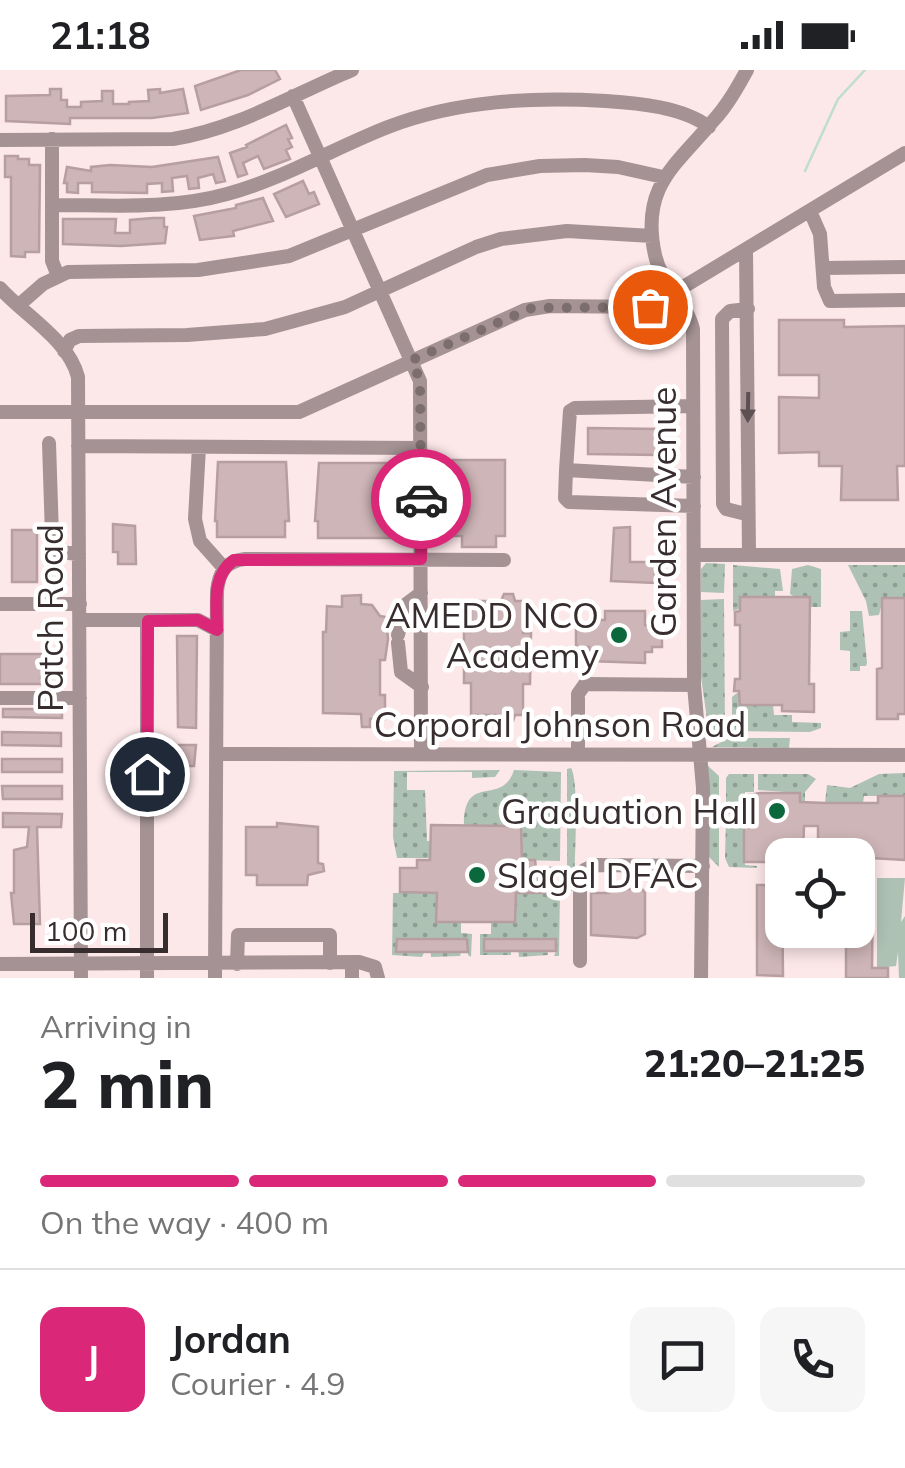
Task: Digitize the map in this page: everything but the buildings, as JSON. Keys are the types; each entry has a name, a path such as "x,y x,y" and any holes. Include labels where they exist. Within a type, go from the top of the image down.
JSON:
{"street":[{"path":"0,140 173,139 198,135 352,70"},
{"name":"Garden Avenue","path":"701,978 703,866 694,685 693,329 689,314 660,272 652,236 654,205 663,178 729,101 747,70"},
{"path":"293,96 420,381 420,754"},
{"path":"52,205 197,201 258,185 419,117 497,102 622,102 686,115 708,127"},
{"path":"52,139 52,261 58,276"},
{"path":"0,412 300,412 532,308 650,307 905,153"},
{"path":"19,306 58,276 82,271 198,270 288,256 455,186 516,170 585,164 663,178"},
{"path":"810,211 820,234 825,294 830,301 905,300"},
{"path":"64,351 70,340 80,336 187,335 265,329 327,313 476,248 522,235 587,230 652,236"},
{"path":"746,250 749,555"},
{"path":"824,268 905,266"},
{"name":"Patch Road","path":"0,288 64,351 75,365 78,377 81,971"},
{"path":"746,514 726,509 723,504 722,319 730,311 748,310"},
{"path":"693,406 570,411 565,498 568,502 694,506"},
{"path":"48,442 54,546 65,555 79,554"},
{"path":"78,446 420,448"},
{"path":"199,447 195,519 200,541 222,570"},
{"path":"566,470 694,476"},
{"path":"694,556 905,555"},
{"path":"215,971 217,592 222,570 234,560 244,559 504,560"},
{"path":"421,594 406,605 398,639 402,672 422,687"},
{"path":"0,604 80,604"},
{"path":"80,620 198,620 217,630"},
{"path":"147,971 148,621"},
{"path":"578,754 578,694 586,684 694,685"},
{"path":"0,698 80,698"},
{"name":"Corporal Johnson Road","path":"216,754 905,754"},
{"path":"580,961 580,882 584,870 595,865 703,866"},
{"path":"238,964 238,935 330,936 330,963"},
{"path":"0,964 81,971 215,971 238,964 284,971 330,963 352,970 369,964 378,978"}],"green space":[{"path":"706,563 725,564 724,593 701,592 701,569"},
{"path":"733,565 780,569 783,591 733,611"},
{"path":"808,565 821,569 821,607 810,607 790,594 792,569"},
{"path":"848,565 905,565 905,598 883,598 879,615 869,616"},
{"path":"724,599 725,732 710,740 700,670 701,600"},
{"path":"850,611 862,611 867,663 860,666 860,671 850,671 850,651 840,650 840,632 850,631"},
{"path":"737,693 740,705 773,705 774,715 792,715 792,722 821,723 821,728 810,732 732,731 732,697"},
{"path":"729,738 790,738 789,748 712,747"},
{"path":"707,765 719,776 719,867 708,856"},
{"path":"571,768 576,807 574,891 567,891 567,769"},
{"path":"500,770 495,777 472,778 472,772 407,772 407,790 425,790 431,858 397,858 393,837 394,771"},
{"path":"514,770 561,772 560,861 522,860 521,826 464,825 470,799 501,787"},
{"path":"905,773 905,796 864,796 863,803 825,803 827,785 850,788 879,774"},
{"path":"729,774 754,774 754,792 745,792 745,814 726,814"},
{"path":"758,774 808,774 816,779 805,792 805,802 800,802 799,793 758,790"},
{"path":"726,818 744,818 745,865 757,868 729,867 725,858"},
{"path":"877,878 905,878 901,922 905,916 905,978 899,978 898,952 896,966 877,968"},
{"path":"431,881 461,922 461,933 472,934 471,957 467,939 434,940 461,952 460,956 431,957 430,940 397,940 397,952 424,952 422,957 392,955 393,893 430,893"},
{"path":"516,882 523,893 560,893 559,956 554,956 556,951 522,939 522,952 548,951 548,955 519,957 517,939 485,939 485,951 511,951 511,955 480,955 480,934 491,934 491,922 515,922"}],"waterway":[{"path":"805,171 838,99 865,70"}],"way so far":[{"path":"421,499 420,381 412,360 532,308 650,307"}],"place":[{"name":"AMEDD NCO Academy","path":"619,635"},
{"name":"Graduation Hall","path":"777,811"},
{"name":"Slagel DFAC","path":"477,875"}],"route":[{"path":"147,774 148,621 198,620 217,630 218,582 221,572 234,560 421,559 421,499"}]}
